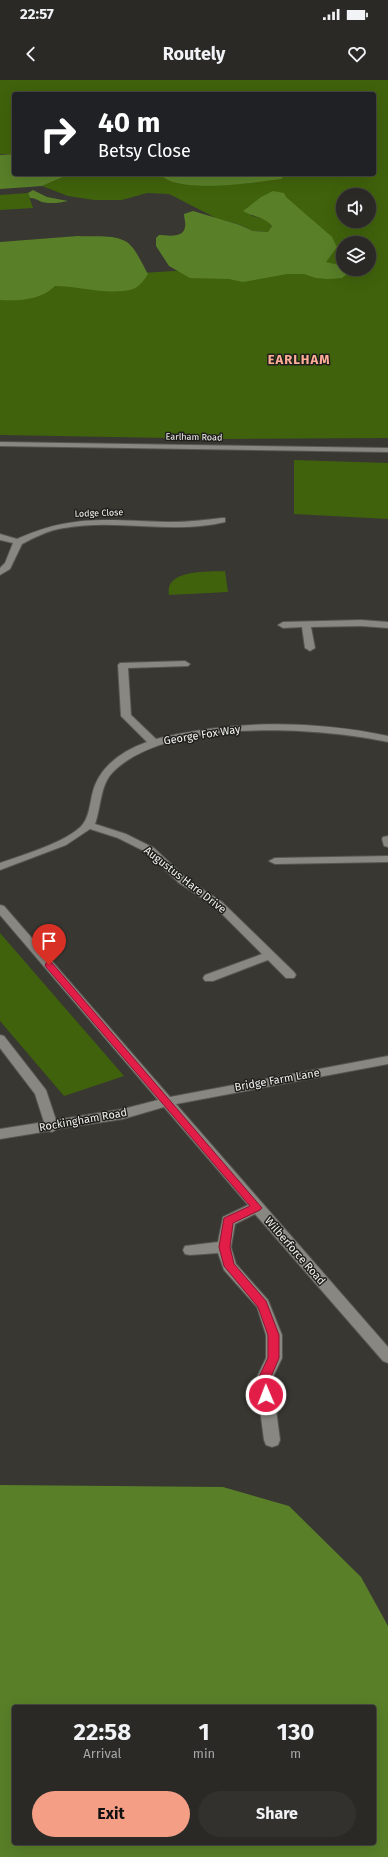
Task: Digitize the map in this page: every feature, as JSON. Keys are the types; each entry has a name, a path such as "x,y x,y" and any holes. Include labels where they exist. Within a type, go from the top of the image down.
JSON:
{"street":[{"name":"Earlham Road","path":"0,444 388,450"},
{"name":"Lodge Close","path":"18,542 40,531 63,525 93,521 194,524 222,520"},
{"path":"0,537 18,542 11,562 4,570 0,572"},
{"path":"283,625 361,623 388,625"},
{"path":"306,624 310,648"},
{"path":"154,743 126,716 123,665 186,664"},
{"name":"George Fox Way","path":"0,867 51,847 82,832 88,825 96,807 98,788 108,772 126,757 154,743 196,734 254,727 341,731 388,739"},
{"name":"Augustus Hare Drive","path":"88,825 122,836 150,850 183,881 218,904 290,975"},
{"path":"275,861 388,859"},
{"name":"Wilberforce Road","path":"0,908 257,1208 388,1357"},
{"path":"209,978 269,955"},
{"path":"0,1040 41,1093 52,1127"},
{"name":"Bridge Farm Lane","path":"166,1102 388,1060"},
{"name":"Rockingham Road","path":"0,1134 52,1127 123,1114 166,1102"},
{"path":"257,1208 228,1221 224,1247 229,1266 262,1304 274,1335 274,1358 264,1379 272,1440"},
{"path":"190,1250 224,1247"}],"green space":[{"path":"0,80 388,80 388,438 225,439 0,435 0,282 301,263 261,197 253,205 246,208 252,216 267,220 272,226 268,232 253,231 241,225 216,218 169,194 147,193 122,200 94,200 68,196 42,186 64,176 189,176 261,181 257,176 376,176 376,92 12,92 12,154 0,154"},
{"path":"12,154 12,176 64,176 42,186 0,189 0,155"},
{"path":"163,176 284,176 281,179 217,186 182,184 169,180"},
{"path":"33,190 47,197 68,201 55,203 42,202 30,198 28,193"},
{"path":"273,191 284,193 286,197 332,237 336,248 326,262 336,264 336,276 344,276 342,278 328,279 316,278 304,274 287,274 243,282 229,279 190,278 169,266 156,246 156,238 159,235 174,236 184,231 184,214 193,211 240,225 253,231 268,232 272,226 269,223 243,211 261,197"},
{"path":"28,193 33,208 0,210 0,195"},
{"path":"78,236 115,237 129,243 148,274 137,287 124,291 105,291 55,286 49,291 30,299 0,300 0,242"},
{"path":"294,460 388,463 388,519 294,514"},
{"path":"225,571 228,592 169,595 169,587 173,580 180,576 198,572"},
{"path":"0,933 124,1076 64,1096 0,1021"},
{"path":"0,1485 223,1487 289,1506 361,1577 388,1626 388,1857 0,1857"}],"district":[{"name":"EARLHAM","path":"299,359"}],"route":[{"path":"49,965 257,1208 228,1221 224,1247 229,1266 262,1304 274,1335 274,1358 264,1379 266,1395"}]}
